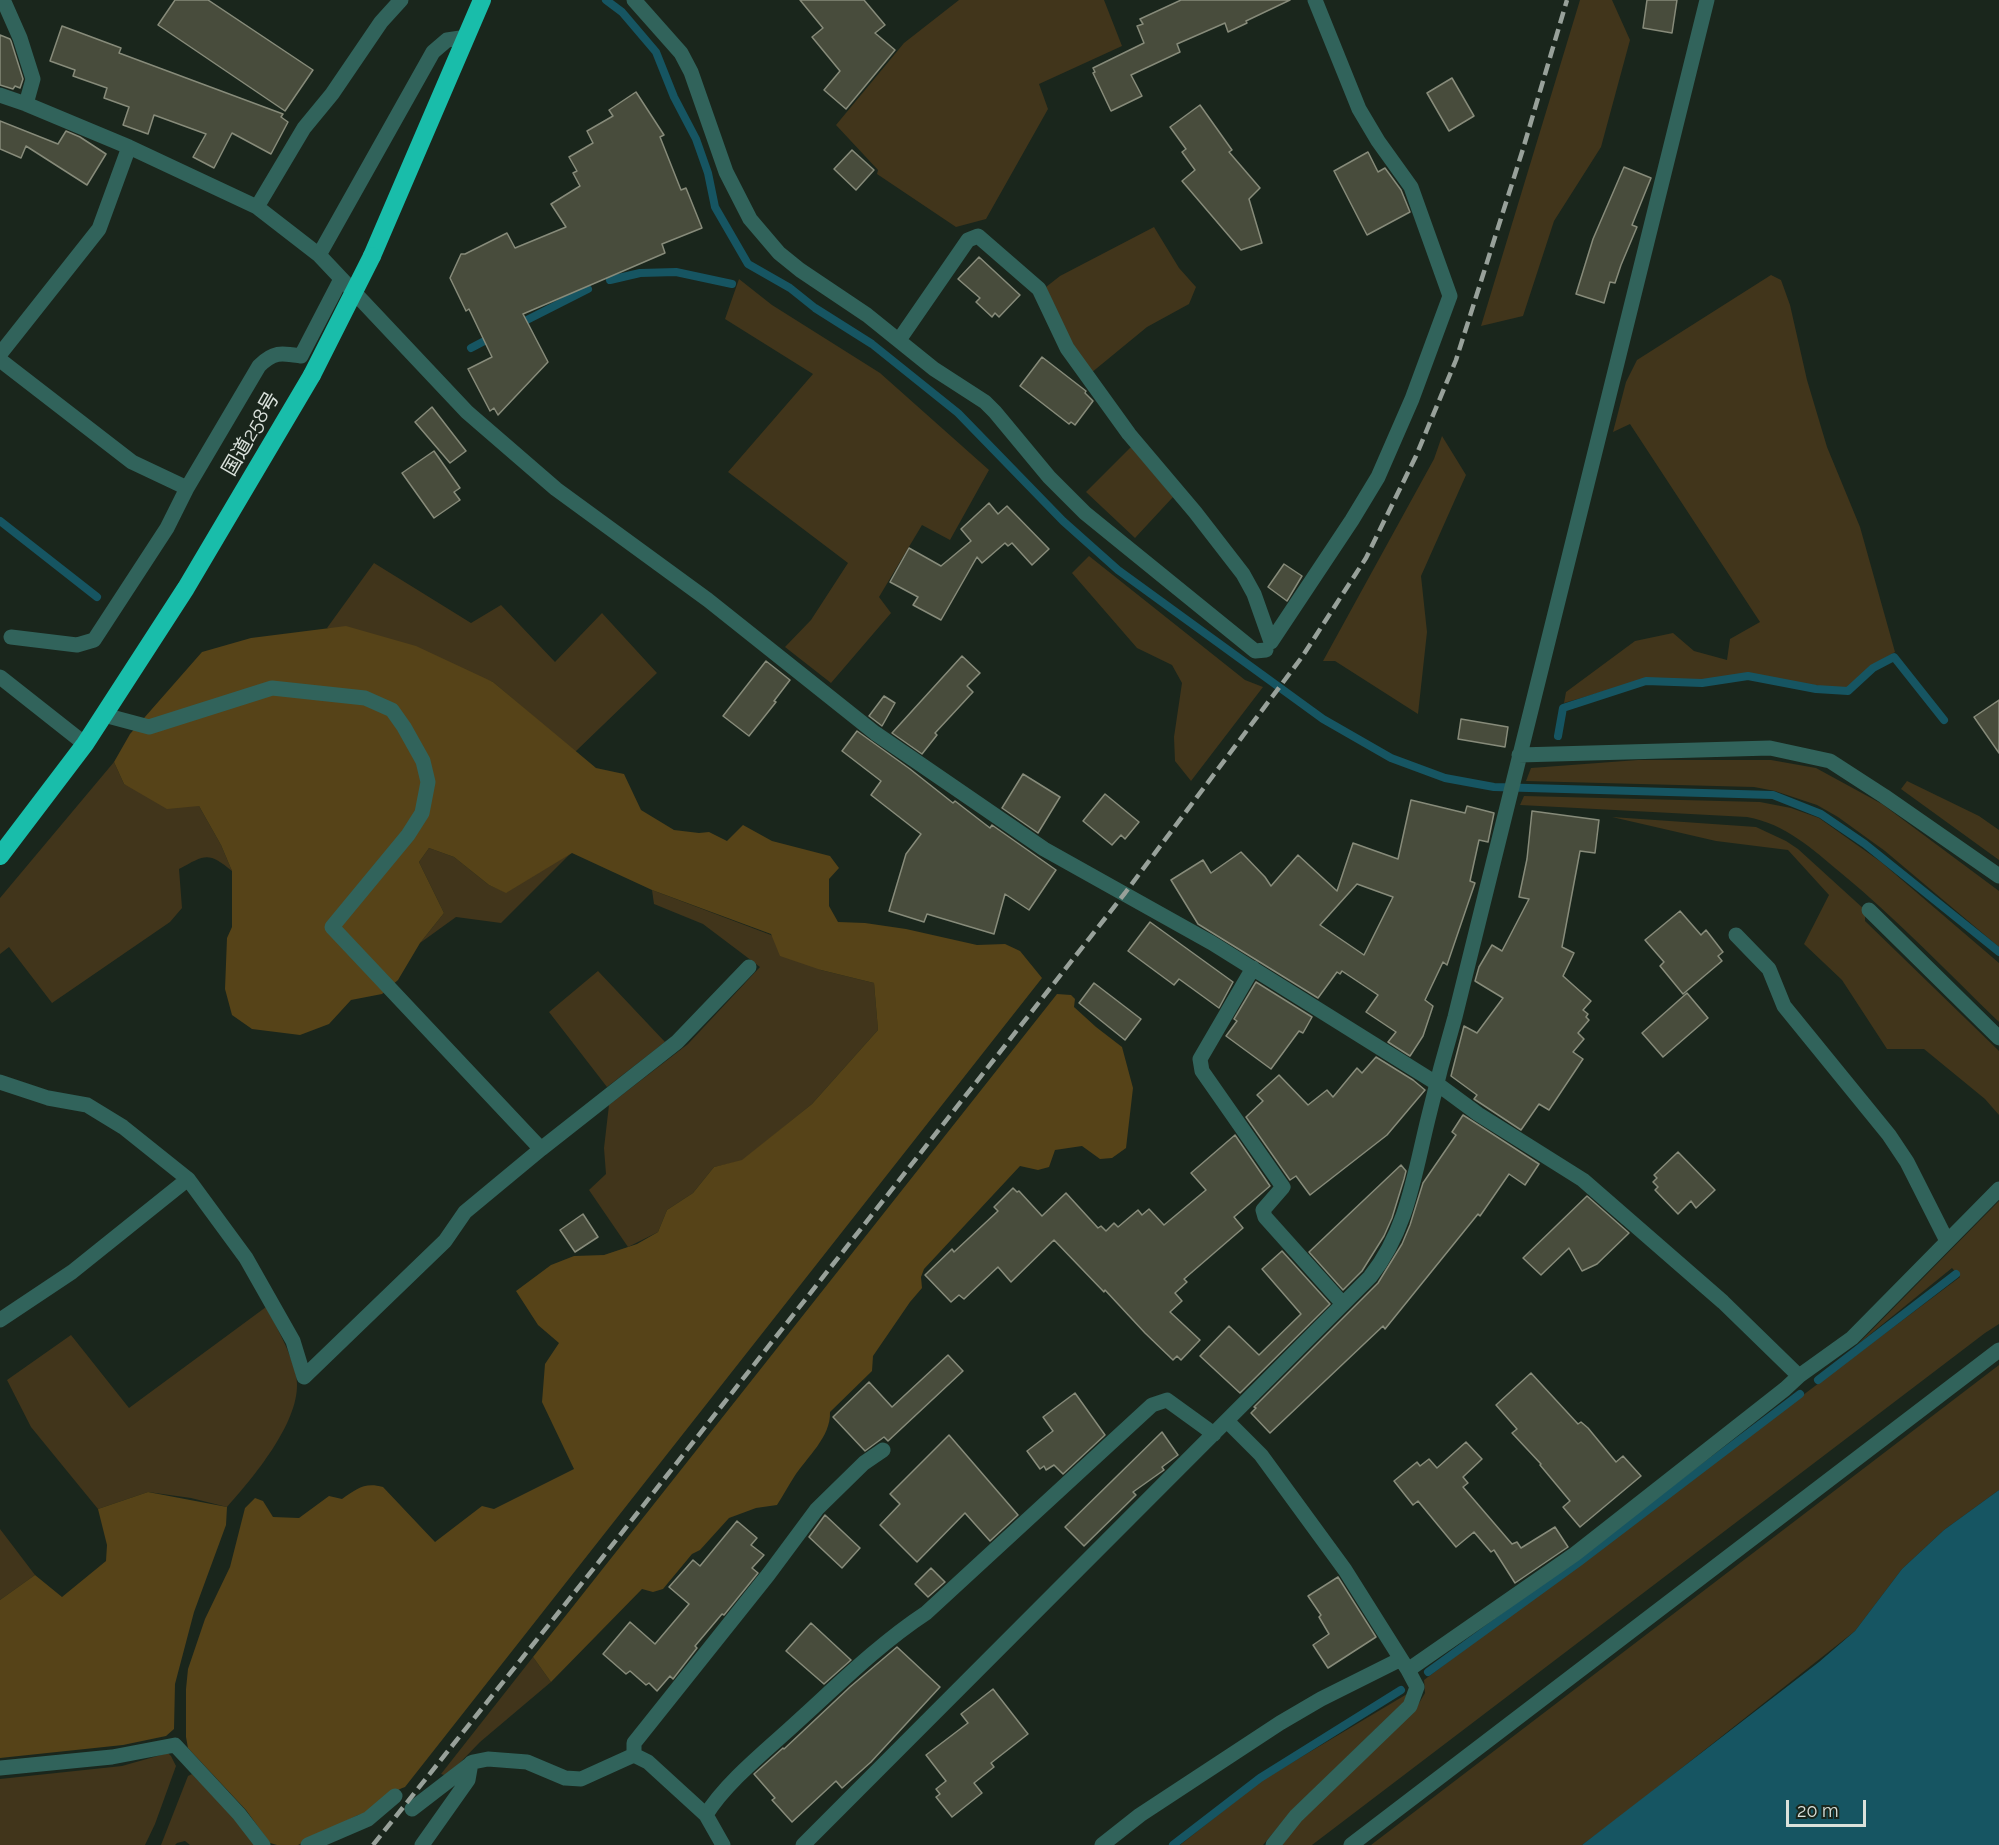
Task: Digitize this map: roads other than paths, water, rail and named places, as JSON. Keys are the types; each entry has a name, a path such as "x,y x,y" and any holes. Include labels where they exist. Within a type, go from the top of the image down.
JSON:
{"highway":[{"name":"国道258号","path":"0,856 85,744 104,715 186,588 312,375 372,256 482,0"}],"street":[{"path":"257,207 304,128 332,94 381,22 401,0"},
{"path":"634,0 681,53 691,72 726,172 750,219 779,253 800,270 867,315 934,369 985,402 1049,477 1085,513 1255,651 1266,650"},
{"path":"899,340 968,240 978,236 1039,289 1067,348 1129,434 1195,512 1243,574 1254,594 1271,642 1378,477 1412,399 1450,296 1412,187 1378,141 1359,109 1315,0"},
{"path":"803,1845 1370,1277 1385,1258 1394,1240 1410,1197 1436,1083 1455,1017 1707,0"},
{"path":"0,2 5,4 20,38 33,78 26,104"},
{"path":"319,255 434,52 447,40 467,37"},
{"path":"0,95 129,147 257,207 319,255 467,412 556,489 708,600 875,733 1044,849 1135,898 1252,968 1436,1083 1478,1114 1583,1180 1723,1302 1799,1376"},
{"path":"0,354 99,229 129,147"},
{"path":"11,637 77,645 94,640 166,528 259,366 267,357 276,354 301,356 341,279"},
{"path":"0,360 132,462 187,488"},
{"path":"0,677 85,744"},
{"path":"104,715 149,728 272,688 365,698 392,710 423,761 428,782 422,813 408,835 332,927 541,1149"},
{"path":"1517,762 1770,747 1830,761 1884,795 1999,876"},
{"path":"1869,910 1999,1038"},
{"path":"1736,935 1769,969 1784,1006 1889,1135 1907,1162 1947,1242"},
{"path":"0,1082 48,1098 87,1105 123,1127 188,1179 252,1269 293,1341 304,1377 446,1241 465,1212 677,1042 749,967"},
{"path":"1252,968 1200,1059 1202,1071 1283,1187 1263,1210 1264,1217 1343,1304"},
{"path":"0,1320 72,1272 188,1179"},
{"path":"1102,1845 1140,1815 1280,1724 1321,1699 1405,1665 1575,1554 1799,1376 1852,1338 1999,1189"},
{"path":"1351,1845 1999,1350"},
{"path":"706,1815 713,1804 757,1759 900,1630 926,1613 1152,1405 1167,1400 1214,1434"},
{"path":"1227,1421 1261,1455 1346,1570 1417,1687 1410,1706 1296,1816 1273,1845"},
{"path":"634,1755 634,1743 818,1509 864,1463 883,1450"},
{"path":"0,1768 112,1756 175,1745 239,1814 263,1845"},
{"path":"634,1755 648,1762 706,1815 723,1845"},
{"path":"412,1809 471,1763 488,1759 527,1762 565,1778 581,1779 634,1755"},
{"path":"422,1845 468,1780 471,1763"},
{"path":"308,1845 368,1819 395,1796"}],"water":[{"path":"1999,1490 1999,1845 1582,1845 1819,1662 1855,1631 1902,1569 1944,1530"}],"waterway":[{"path":"606,0 622,12 656,52 674,97 696,139 708,173 715,207 748,264 790,288 815,308 872,344 958,413 1063,521 1118,570 1323,719 1391,758 1445,778 1494,787 1773,795 1821,814 1865,844 1999,952"},
{"path":"610,280 640,273 676,272 732,284"},
{"path":"517,325 588,289"},
{"path":"471,348 492,337"},
{"path":"0,521 97,597"},
{"path":"1558,736 1563,708 1646,681 1702,683 1748,676 1816,689 1848,691 1873,668 1894,657 1944,720"},
{"path":"1818,1380 1956,1274"},
{"path":"1428,1672 1578,1563 1800,1394"},
{"path":"1173,1845 1260,1778 1401,1690"}],"railway":[{"path":"373,1845 602,1558 1125,893 1302,657 1366,558 1416,456 1456,360 1523,149 1567,0"}]}
